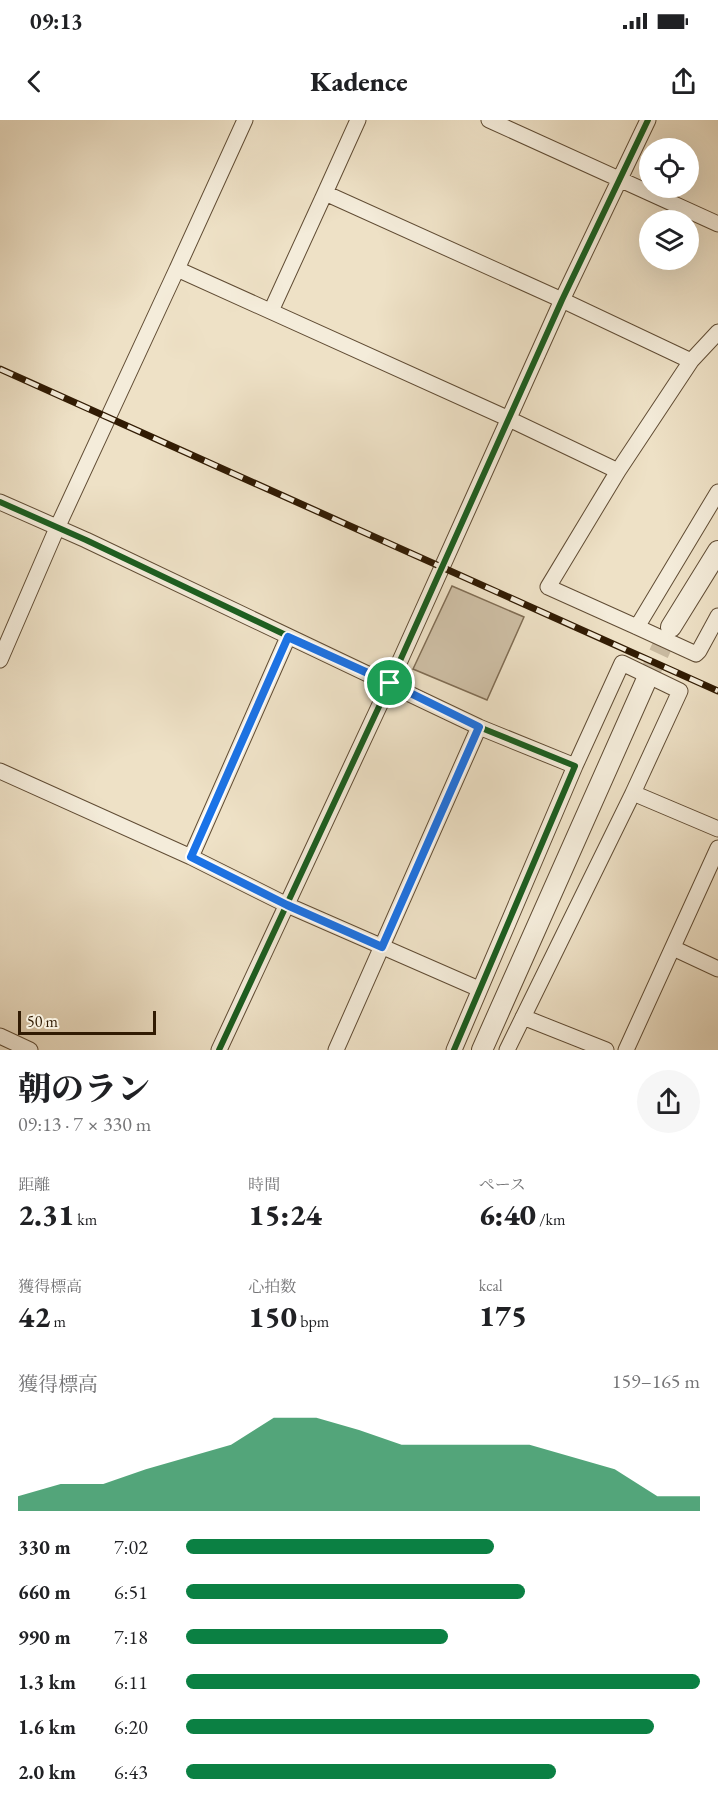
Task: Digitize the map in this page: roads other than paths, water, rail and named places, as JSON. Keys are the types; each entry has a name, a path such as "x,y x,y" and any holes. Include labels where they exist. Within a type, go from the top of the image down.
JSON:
{"street":[{"path":"0,660 57,528 245,120"},
{"path":"271,311 358,120"},
{"path":"489,120 718,224"},
{"path":"219,1050 390,683 562,300 648,120"},
{"path":"325,193 691,361"},
{"path":"177,269 509,419 618,471"},
{"path":"718,332 691,361 618,471 548,587 696,654 718,616"},
{"path":"637,627 718,492"},
{"path":"0,502 390,683 479,727 575,766"},
{"path":"671,627 718,551"},
{"path":"191,857 288,637"},
{"path":"454,1050 575,766 622,663 680,691 633,793 507,1050"},
{"path":"482,1050 646,681"},
{"path":"336,1050 479,727"},
{"path":"0,771 191,857 287,905 479,989"},
{"path":"633,793 718,829"},
{"path":"626,1050 718,848"},
{"path":"672,948 718,969"},
{"path":"523,1017 606,1050"},
{"path":"0,1036 30,1050"}],"tunnel":[{"path":"646,681 671,627"}],"railway":[{"path":"0,369 718,691"}]}
